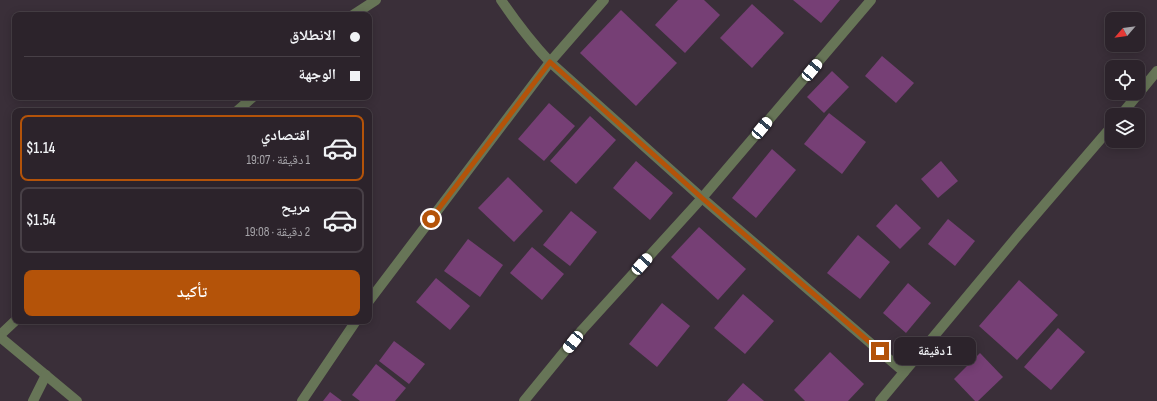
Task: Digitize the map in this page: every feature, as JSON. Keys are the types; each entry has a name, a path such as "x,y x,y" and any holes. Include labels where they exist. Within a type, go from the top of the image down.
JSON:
{"street":[{"path":"358,12 376,0"},
{"path":"501,0 531,41 550,62 702,198 904,372"},
{"path":"372,297 550,62 604,0"},
{"path":"524,401 582,330 702,198 871,0"},
{"path":"1127,108 1157,71"},
{"path":"240,108 250,100"},
{"path":"880,401 1015,239 1105,134"},
{"path":"12,324 0,336 77,401"},
{"path":"302,401 354,324"},
{"path":"33,401 46,375"}],"building":[{"path":"678,0 704,0 720,15 685,53 655,25"},
{"path":"793,0 840,0 821,23"},
{"path":"752,4 784,33 752,68 720,38"},
{"path":"621,10 677,63 636,106 580,53"},
{"path":"882,56 914,83 896,103 865,76"},
{"path":"832,71 849,87 824,113 807,97"},
{"path":"549,103 575,126 544,161 518,139"},
{"path":"829,113 866,142 842,174 804,144"},
{"path":"590,116 616,140 576,184 550,161"},
{"path":"772,149 796,170 756,218 732,198"},
{"path":"636,161 673,193 650,220 613,188"},
{"path":"941,161 958,181 938,198 921,179"},
{"path":"508,177 543,211 514,242 478,208"},
{"path":"896,204 921,228 900,249 876,226"},
{"path":"571,211 597,232 570,266 543,245"},
{"path":"948,219 975,241 955,266 928,244"},
{"path":"699,227 746,269 718,300 671,257"},
{"path":"858,235 890,262 860,299 827,273"},
{"path":"468,239 503,265 480,297 444,271"},
{"path":"532,247 564,274 542,300 510,273"},
{"path":"436,278 470,306 450,330 416,302"},
{"path":"1019,280 1058,315 1017,360 979,326"},
{"path":"908,283 931,303 906,333 883,313"},
{"path":"743,294 774,321 745,354 714,328"},
{"path":"662,303 690,326 657,367 629,344"},
{"path":"1058,328 1085,352 1051,390 1024,367"},
{"path":"394,341 425,364 409,384 379,361"},
{"path":"830,352 864,384 848,401 805,401 794,390"},
{"path":"980,353 1003,377 978,401 975,401 954,379"},
{"path":"376,364 406,388 395,401 360,401 352,395"},
{"path":"743,383 764,401 727,401"},
{"path":"330,392 342,401 323,401"}],"route":[{"path":"431,219 550,62 702,198 880,351"}]}
